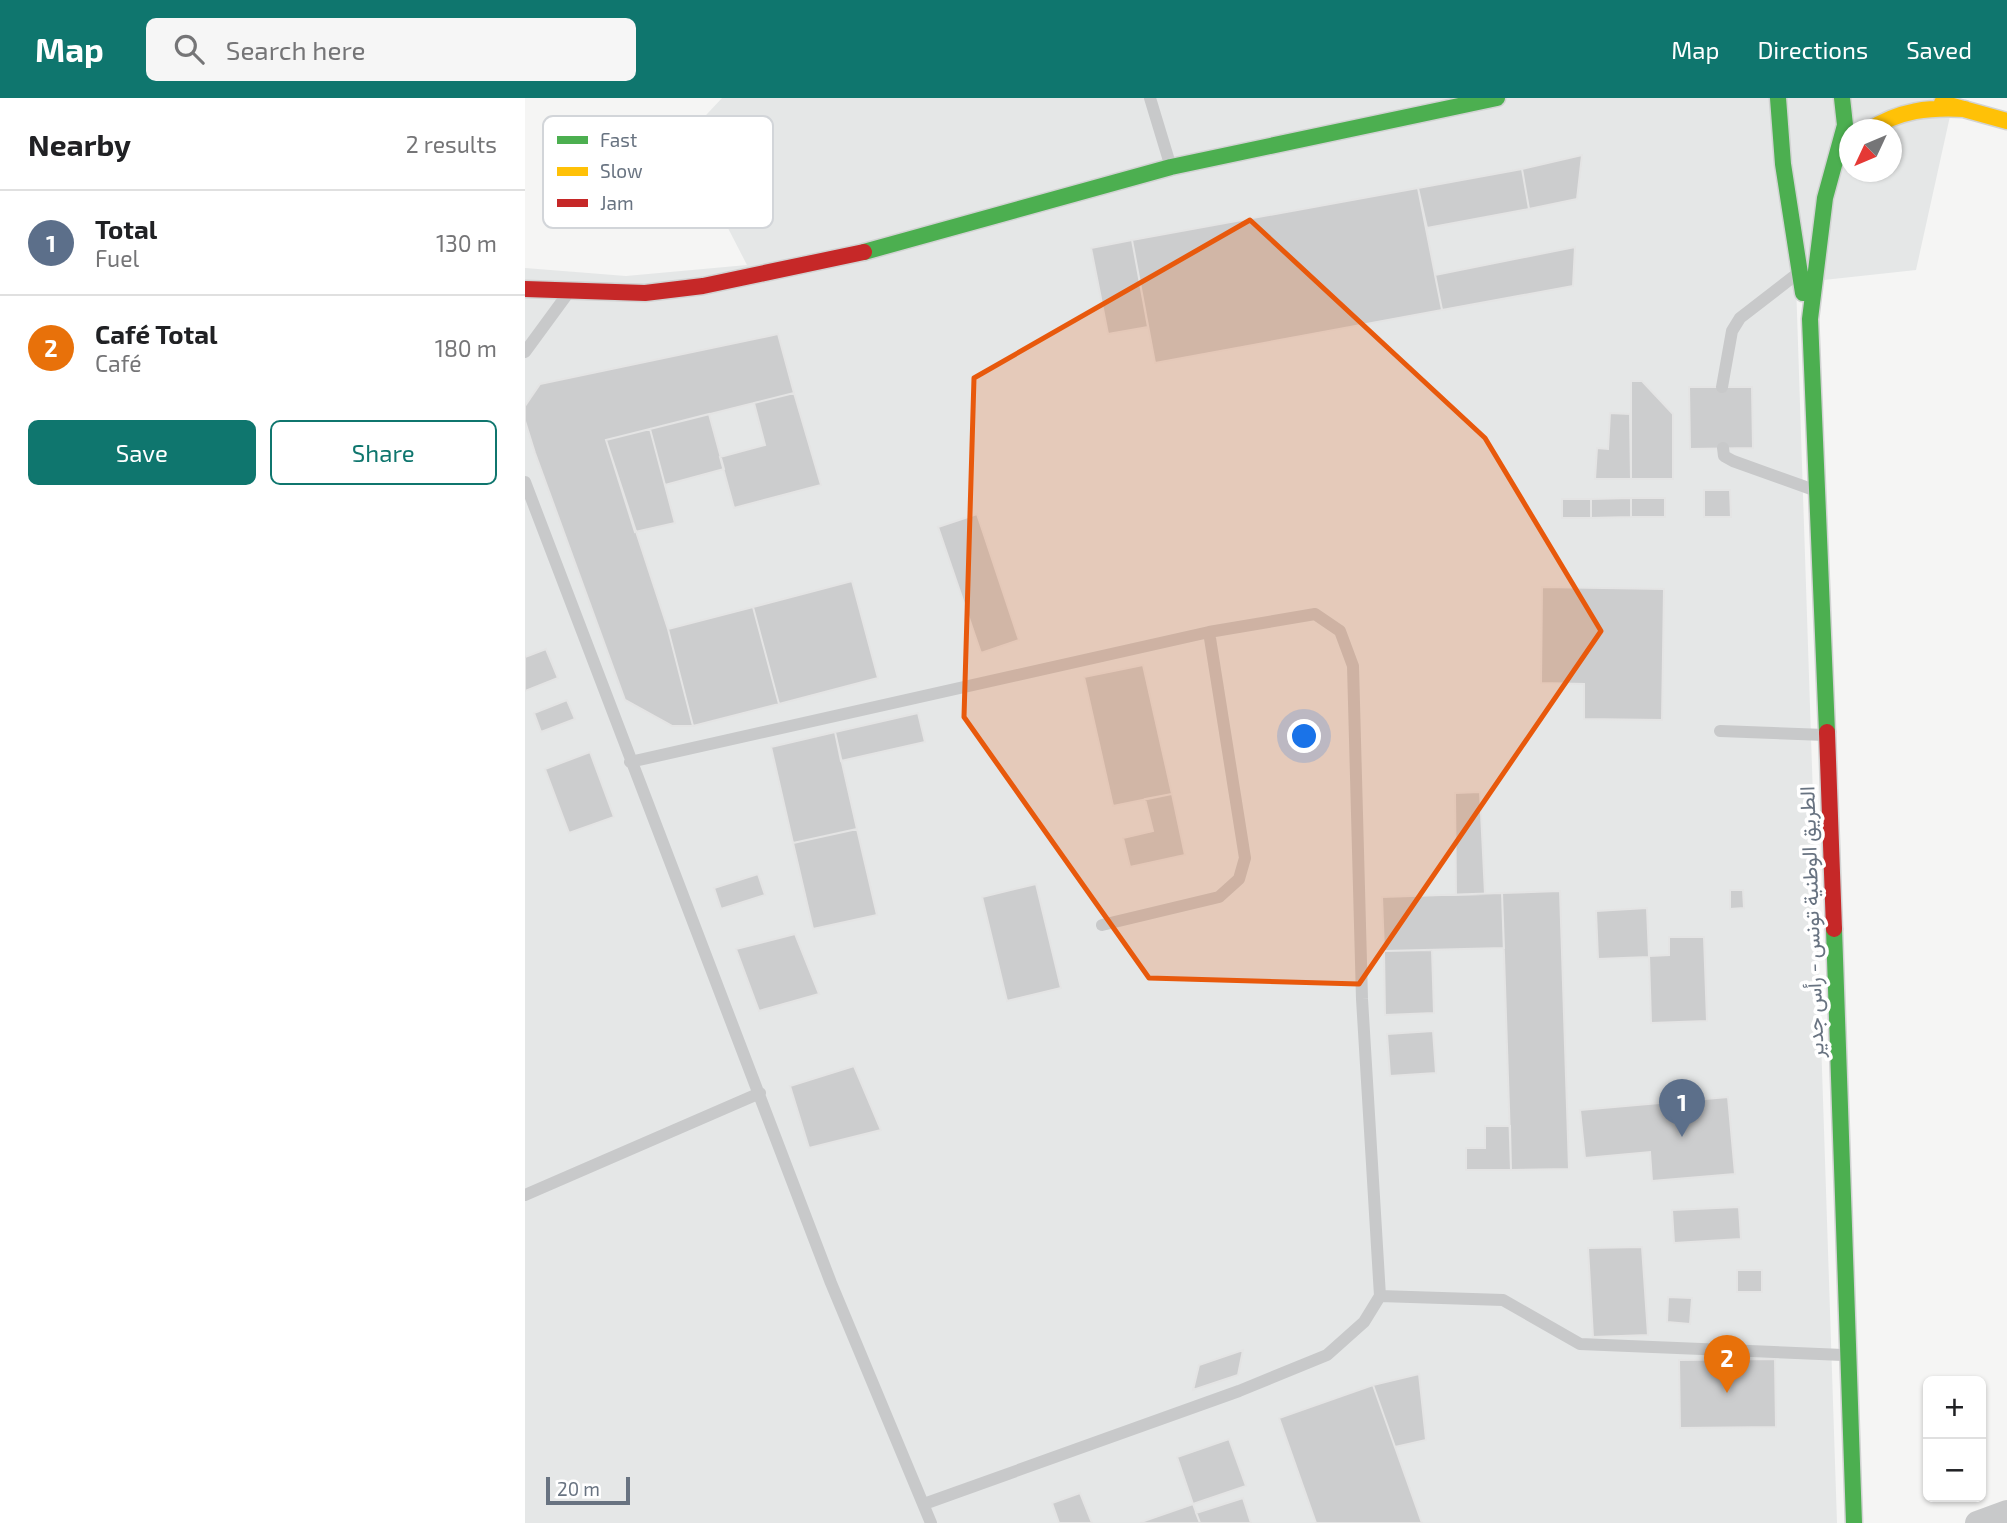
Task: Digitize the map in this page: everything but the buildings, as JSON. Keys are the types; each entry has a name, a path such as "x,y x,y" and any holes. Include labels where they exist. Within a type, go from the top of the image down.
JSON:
{"main road":[{"path":"525,289 645,293 703,286 826,262 1171,167 1497,98"},
{"name":"الطريق الوطنية تونس - رأس جدير","path":"1778,98 1783,164 1798,274 1809,319"},
{"name":"الطريق الوطنية تونس - رأس جدير","path":"1842,98 1845,125 1825,198 1809,319 1828,735 1854,1523"},
{"path":"1923,98 2007,121"},
{"path":"1885,119 1926,106 1965,109"},
{"path":"1834,169 1839,162"}],"street":[{"path":"1977,1523 2007,1512"}],"lane":[{"path":"1150,98 1171,167"},
{"path":"1722,387 1732,331 1740,318 1798,274"},
{"path":"525,352 570,290"},
{"path":"1724,448 1724,456 1733,461 1817,492"},
{"path":"525,482 831,1283 931,1523"},
{"path":"630,762 1209,632 1315,614 1340,631 1353,666 1362,999 1380,1296 1364,1322 1328,1355 1239,1391 924,1504"},
{"path":"1102,925 1219,897 1239,878 1245,858 1209,632"},
{"path":"1720,731 1828,735"},
{"path":"525,1195 760,1093"},
{"path":"1380,1296 1503,1300 1580,1344 1847,1355"}],"highlighted area":[{"path":"1250,220 1485,438 1601,631 1359,984 1149,978 964,717 974,378"}],"shaded area":[{"path":"722,98 1954,98 1916,270 1796,283 1837,1523 525,1523 525,268 626,276 747,265 728,228 773,228 773,116 705,116"}],"traffic: fast":[{"path":"864,252 1171,167 1497,98"},
{"path":"1778,98 1783,164 1803,293"},
{"path":"1827,732 1810,319 1825,198 1845,125 1842,98"},
{"path":"1834,929 1854,1523"}],"traffic: slow":[{"path":"1942,103 2007,121"},
{"path":"1890,119 1915,111 1965,109"}],"traffic: jam":[{"path":"525,289 645,293 703,286 864,252"},
{"path":"1827,732 1834,929"}],"place":[{"name":"Total","path":"1682,1137"},
{"name":"Café Total","path":"1727,1393"}]}
